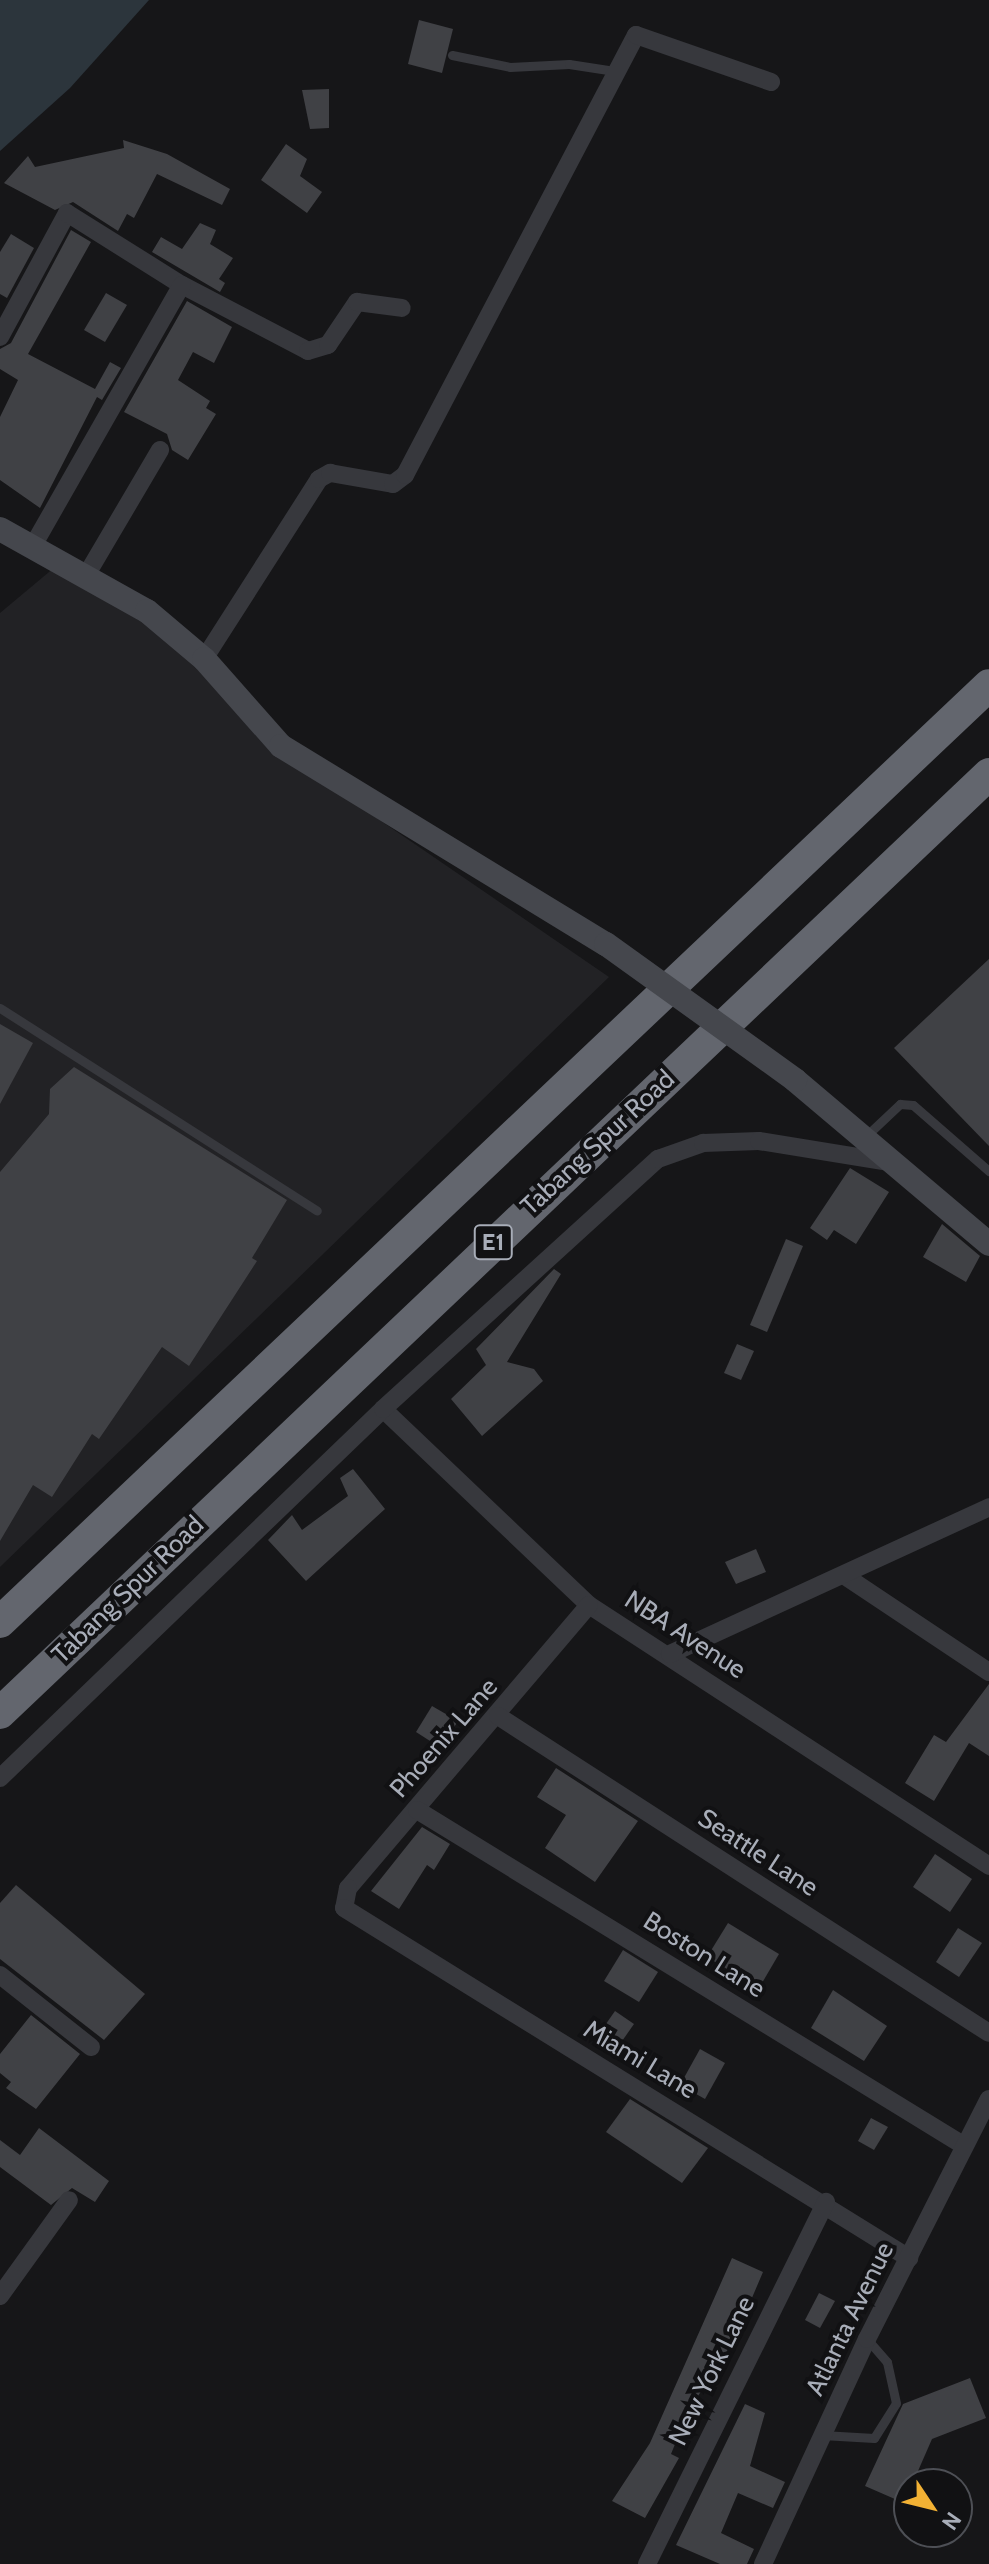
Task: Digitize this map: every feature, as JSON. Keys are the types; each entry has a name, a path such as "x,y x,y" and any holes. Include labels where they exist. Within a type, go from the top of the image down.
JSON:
{"highway":[{"name":"E1","path":"0,1622 989,685"},
{"name":"Tabang Spur Road","path":"0,1713 989,774"}],"street":[{"path":"204,659 319,479 330,473 393,484 405,475 614,71 636,35 771,82"},
{"path":"0,337 67,213 182,285 308,351 328,345 357,302 402,308"},
{"path":"34,544 182,285"},
{"path":"87,574 160,450"},
{"path":"0,529 34,544 138,604 204,659 281,746 606,944 795,1080 883,1161 989,1244"},
{"path":"0,1778 383,1409 658,1159 703,1143 759,1141 883,1161"},
{"name":"NBA Avenue","path":"383,1409 589,1605 670,1654 989,1866"},
{"path":"670,1654 987,1509"},
{"path":"845,1576 989,1672"},
{"name":"Phoenix Lane","path":"344,1908 348,1888 498,1716 589,1605"},
{"name":"Seattle Lane","path":"498,1716 989,2033"},
{"name":"Boston Lane","path":"417,1810 963,2145"},
{"name":"Miami Lane","path":"344,1908 826,2202 909,2258"},
{"path":"0,1975 91,2047"},
{"name":"Atlanta Avenue","path":"763,2564 867,2339 989,2099"},
{"path":"0,2296 69,2200"},
{"name":"New York Lane","path":"647,2564 826,2202"}],"lane":[{"path":"452,55 510,67 569,64 614,71"},
{"path":"0,1008 317,1211"},
{"path":"861,1141 900,1104 913,1105 989,1171"},
{"path":"822,2435 874,2438 896,2403 887,2362 867,2339"}],"shaded area":[{"path":"0,0 149,0 70,88 0,151"},
{"path":"55,567 192,654 273,747 609,977 0,1567 0,613"}],"building":[{"path":"419,20 453,29 442,73 408,64"},
{"path":"329,89 329,128 310,129 302,90"},
{"path":"123,140 167,154 230,189 222,205 157,174 134,218 127,214 118,231 73,202 55,210 4,183 28,156 35,167 124,148"},
{"path":"286,144 307,159 300,176 322,192 307,213 261,180"},
{"path":"200,223 216,230 210,244 233,258 219,279 225,283 220,292 152,252 161,237 182,249"},
{"path":"71,230 91,242 28,354 95,389 110,362 121,368 102,400 97,397 40,508 0,480 0,417 18,380 0,369 0,349 11,343"},
{"path":"11,234 34,248 7,298 0,294 0,252"},
{"path":"106,293 127,305 105,342 84,330"},
{"path":"187,301 232,327 214,363 193,352 178,380 210,401 206,408 216,414 188,460 172,450 167,434 124,412"},
{"path":"989,959 989,1146 894,1048"},
{"path":"0,1024 33,1043 0,1104"},
{"path":"74,1067 287,1200 252,1258 257,1261 189,1366 162,1347 99,1439 92,1434 52,1497 33,1485 0,1541 0,1172 49,1114 50,1089"},
{"path":"850,1168 889,1192 856,1244 834,1230 827,1240 810,1228"},
{"path":"942,1224 980,1256 966,1282 923,1257"},
{"path":"786,1239 803,1246 767,1332 750,1325"},
{"path":"554,1269 561,1274 507,1362 534,1369 543,1381 482,1436 451,1399 486,1365 476,1349"},
{"path":"737,1344 754,1351 741,1380 724,1373"},
{"path":"353,1469 385,1509 306,1581 268,1540 292,1515 302,1530 348,1496 340,1478"},
{"path":"756,1549 766,1572 736,1584 725,1562"},
{"path":"989,1684 989,1756 969,1743 934,1801 905,1783 934,1735 946,1742"},
{"path":"432,1706 458,1721 441,1748 416,1732"},
{"path":"556,1768 638,1821 595,1882 545,1848 566,1815 537,1797"},
{"path":"422,1827 450,1844 434,1870 427,1865 399,1909 371,1891"},
{"path":"935,1854 972,1879 950,1912 913,1887"},
{"path":"16,1885 145,1994 104,2040 0,1959 0,1903"},
{"path":"728,1923 779,1954 759,1988 707,1957"},
{"path":"958,1928 982,1943 959,1977 936,1962"},
{"path":"623,1950 658,1972 639,2002 604,1981"},
{"path":"833,1990 887,2026 864,2061 811,2028"},
{"path":"615,2011 634,2024 620,2044 601,2031"},
{"path":"31,2015 80,2054 36,2109 6,2088 11,2082 0,2073 0,2054"},
{"path":"700,2049 725,2063 705,2099 680,2085"},
{"path":"630,2099 708,2148 682,2183 606,2132"},
{"path":"871,2118 888,2127 874,2150 858,2141"},
{"path":"39,2128 109,2181 95,2202 72,2188 51,2205 0,2167 0,2140 20,2155"},
{"path":"732,2258 763,2272 734,2340 689,2410 671,2454 679,2458 645,2518 612,2501 650,2443"},
{"path":"819,2293 835,2301 820,2328 805,2320"},
{"path":"970,2378 986,2418 932,2439 919,2468 893,2468 893,2498 865,2486 903,2404"},
{"path":"745,2404 765,2413 750,2466 785,2482 773,2508 738,2493 721,2533 754,2549 747,2564 720,2564 676,2545"}]}
